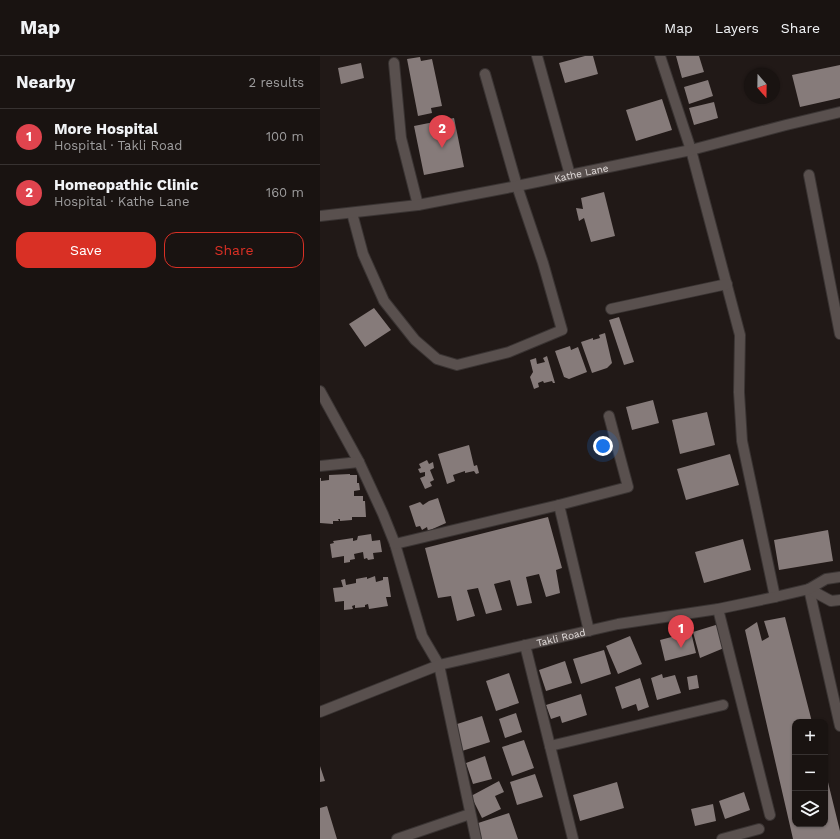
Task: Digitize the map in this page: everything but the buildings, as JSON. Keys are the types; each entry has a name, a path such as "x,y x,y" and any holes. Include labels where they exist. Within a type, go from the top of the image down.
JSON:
{"street":[{"path":"537,56 570,175"},
{"path":"660,56 691,150 740,335 739,392 742,441 775,597"},
{"path":"394,63 401,138 418,205"},
{"path":"352,213 363,254 384,301 415,340 437,359 457,365 509,352 562,330 543,263 517,186 485,74"},
{"name":"Kathe Lane","path":"320,216 418,205 517,186 691,150 840,112"},
{"path":"809,175 840,334"},
{"path":"611,309 727,284"},
{"path":"320,392 359,462 395,544 422,636 439,665 476,839"},
{"path":"395,544 628,487 609,416"},
{"path":"320,466 359,462"},
{"path":"559,505 589,631"},
{"name":"Takli Road","path":"320,712 439,665 618,624 718,609 775,597 809,589 826,579 840,577"},
{"path":"809,589 831,602 840,600"},
{"path":"809,589 840,726"},
{"path":"718,609 770,815"},
{"path":"525,645 573,839"},
{"path":"550,746 723,705"},
{"path":"397,839 470,814"},
{"path":"722,839 759,829"}],"place":[{"name":"Homeopathic Clinic","path":"442,148"},
{"name":"More Hospital","path":"681,648"}]}
